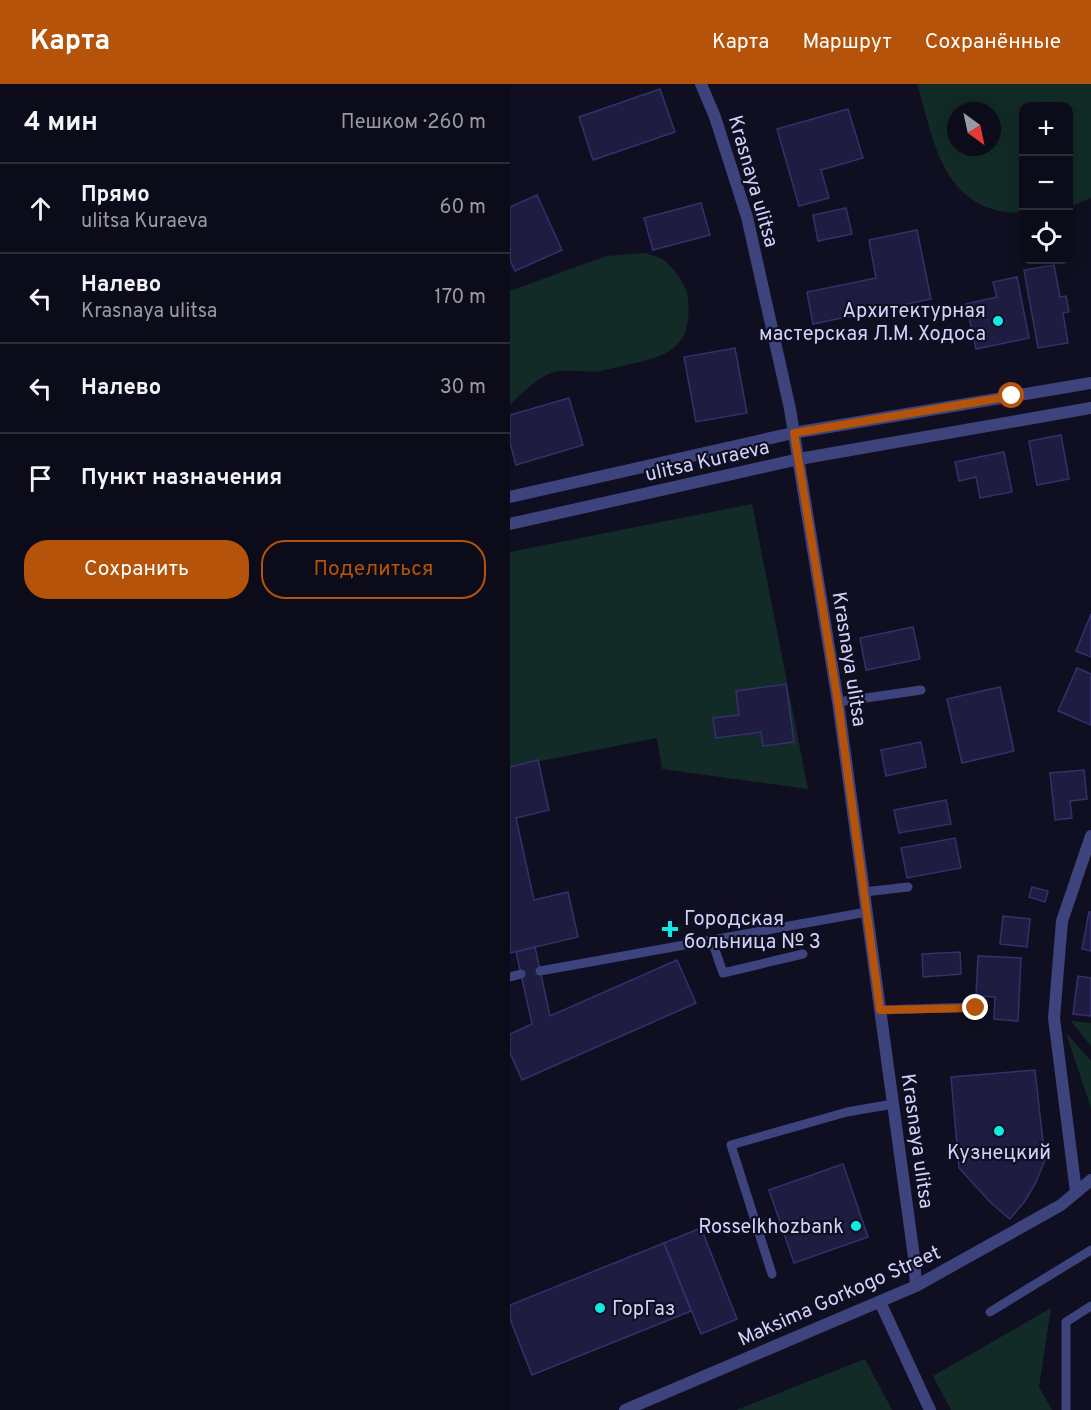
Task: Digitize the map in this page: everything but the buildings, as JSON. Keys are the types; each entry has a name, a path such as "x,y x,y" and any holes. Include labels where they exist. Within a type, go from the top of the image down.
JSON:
{"street":[{"name":"Krasnaya ulitsa","path":"701,84 715,117 747,217 799,459 838,702 916,1286"},
{"name":"ulitsa Kuraeva","path":"510,497 794,433 1091,383"},
{"name":"ulitsa Kuraeva","path":"510,524 799,459 1091,408"},
{"path":"1076,1192 1054,1018 1062,921 1091,836"},
{"name":"Maksima Gorkogo Street","path":"625,1410 916,1286 1061,1204 1091,1180"},
{"path":"880,1302 930,1410"}],"lane":[{"path":"838,702 921,690"},
{"path":"864,892 908,887"},
{"path":"540,971 867,912"},
{"path":"711,941 723,973 803,954"},
{"path":"510,977 521,974"},
{"path":"880,1010 976,1008"},
{"path":"772,1274 731,1144 847,1112 893,1104"},
{"path":"990,1312 1091,1250"},
{"path":"1066,1410 1066,1322 1091,1306"}],"green space":[{"path":"917,84 1091,84 1091,198 1073,205 1073,102 1019,102 1019,213 996,210 977,202 962,191 950,176 934,141"},
{"path":"645,253 666,262 678,276 687,292 689,314 687,327 676,346 667,353 642,362 591,372 568,370 548,374 536,381 510,405 510,291 606,256"},
{"path":"752,504 808,789 662,769 657,738 510,767 510,552"},
{"path":"1071,1021 1091,1023 1091,1046"},
{"path":"1066,1033 1091,1061 1091,1108"},
{"path":"1051,1308 1039,1387 1052,1410 951,1410 933,1376"},
{"path":"865,1359 892,1410 736,1410"}],"place":[{"name":"Архитектурная мастерская Л.М. Ходоса","path":"998,321"},
{"name":"Городская больница № 3","path":"670,929"},
{"name":"Кузнецкий","path":"999,1131"},
{"name":"Rosselkhozbank","path":"856,1226"},
{"name":"ГорГаз","path":"600,1308"}],"route":[{"path":"976,1008 880,1010 838,702 794,433 1012,396"}]}
